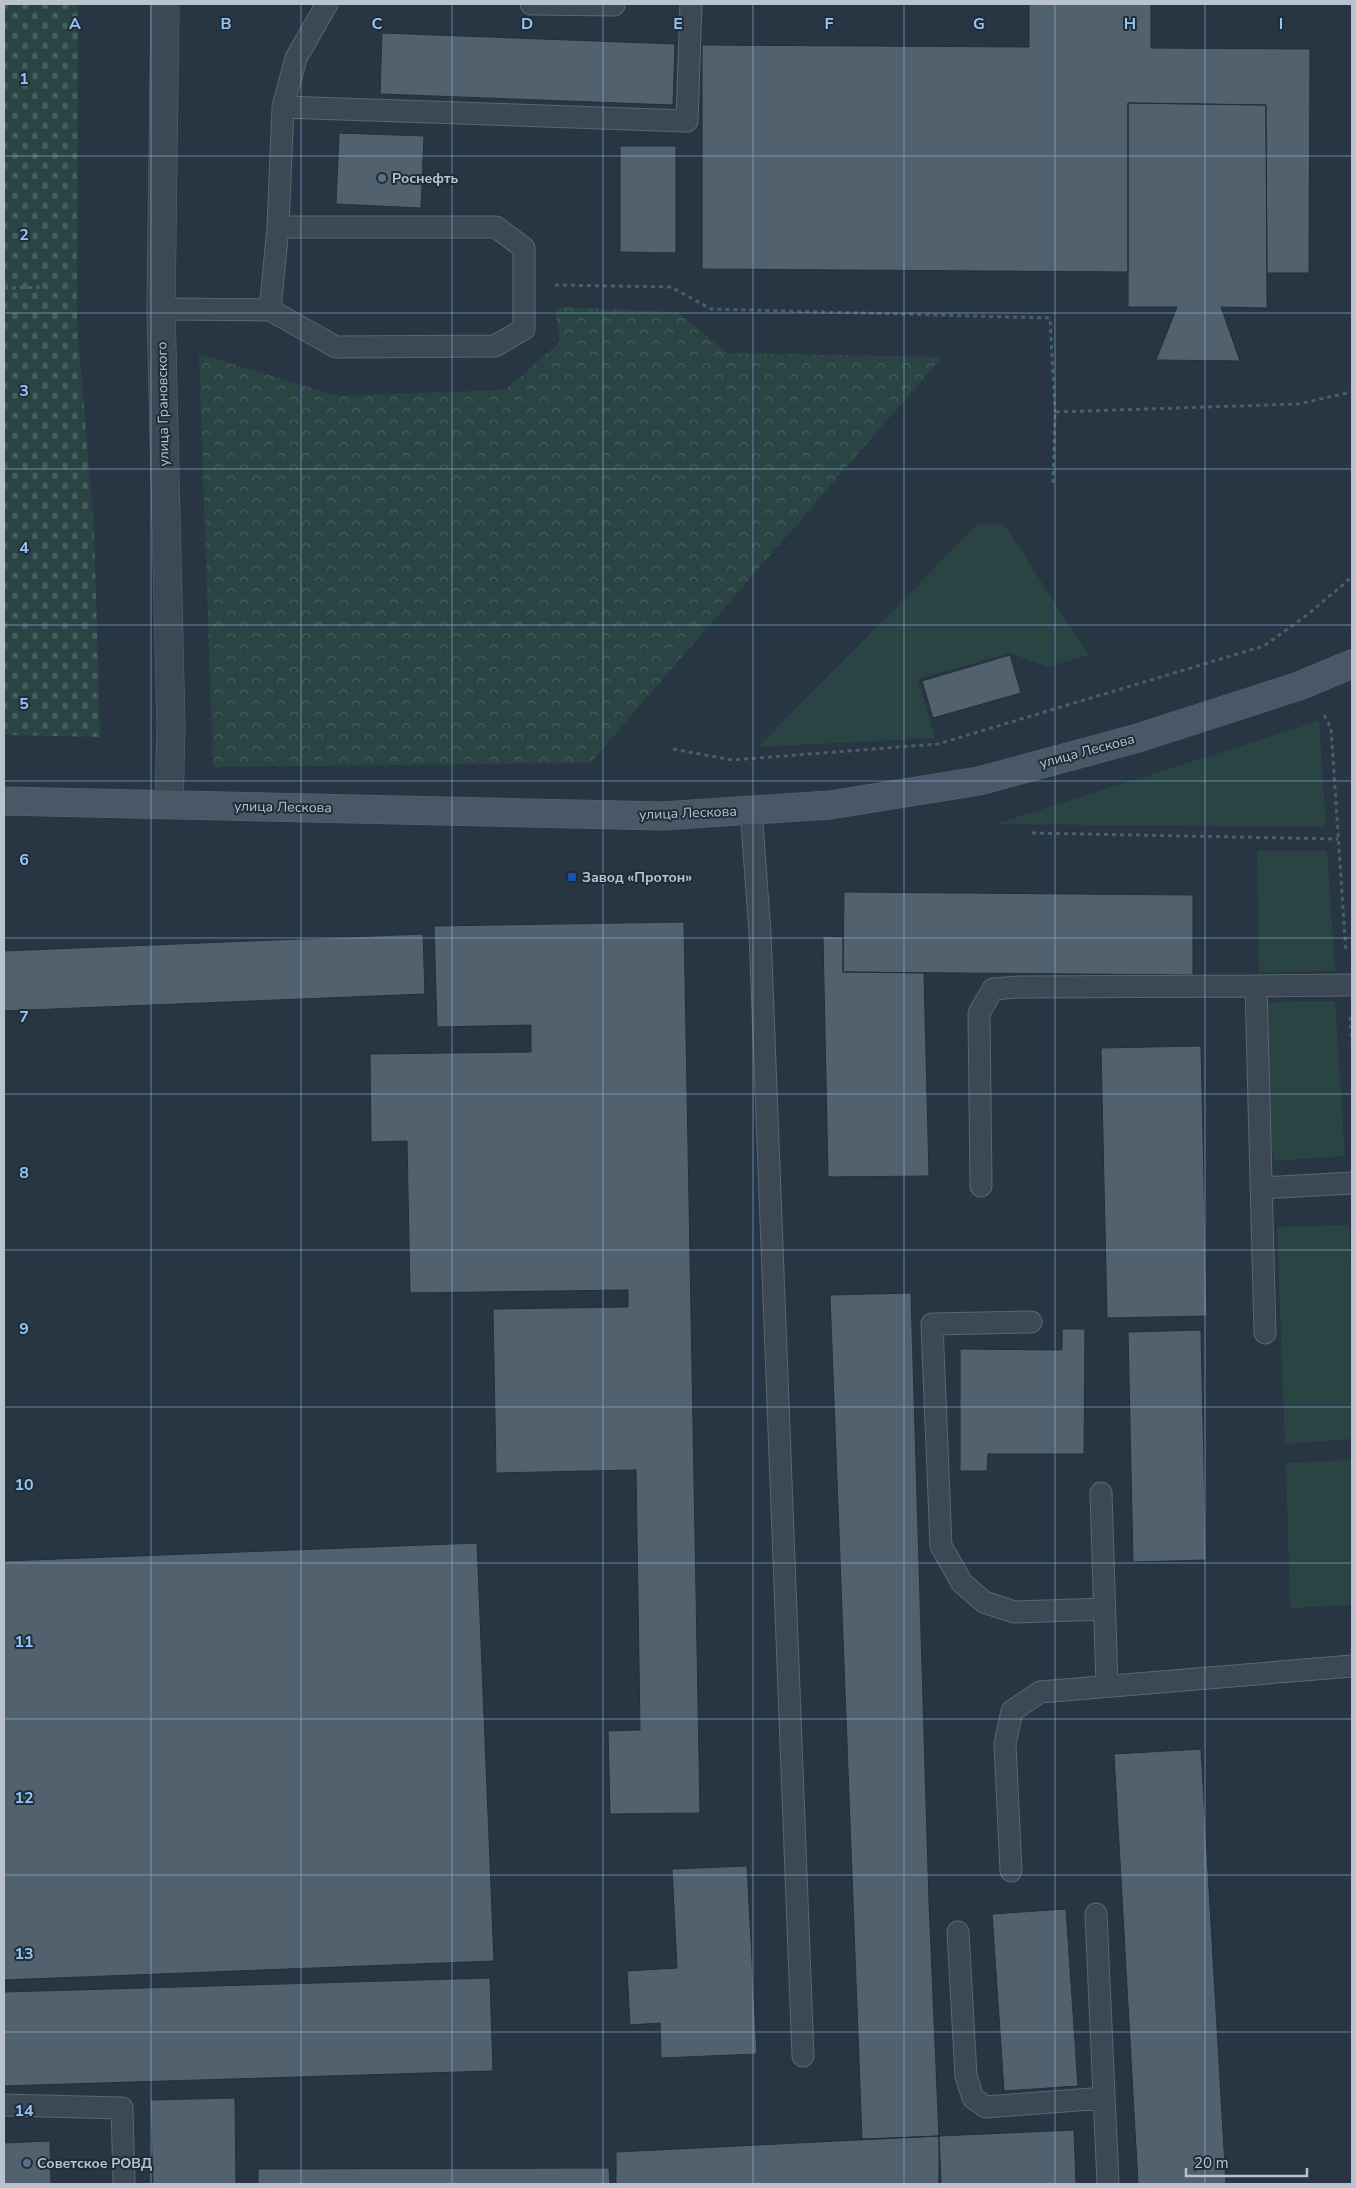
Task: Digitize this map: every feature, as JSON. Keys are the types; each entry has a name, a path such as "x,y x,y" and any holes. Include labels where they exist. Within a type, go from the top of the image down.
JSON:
{"main road":[{"name":"улица Лескова","path":"4,801 662,816 830,805 979,781 1138,738 1352,668"}],"street":[{"name":"улица Грановского","path":"165,4 161,309 170,717 169,804"}],"lane":[{"path":"270,310 278,227 283,107 296,58 327,4"},
{"path":"531,4 614,5"},
{"path":"283,107 687,121 691,4"},
{"path":"161,309 270,310 336,347 495,346 524,329 524,248 496,227 278,227"},
{"path":"751,810 760,933 804,2056"},
{"path":"981,1186 979,1013 993,989 1019,986 1350,985"},
{"path":"1256,986 1265,1333"},
{"path":"1261,1188 1352,1183"},
{"path":"1031,1322 932,1324 941,1546 962,1582 984,1602 1014,1612 1104,1609"},
{"path":"1102,1493 1107,1686"},
{"path":"1011,1871 1005,1744 1012,1711 1040,1692 1352,1666"},
{"path":"1096,1914 1108,2184"},
{"path":"958,1932 966,2076 973,2098 986,2107 1104,2098"},
{"path":"4,2105 122,2108 124,2184"}],"path":[{"path":"524,284 671,286 711,309 1050,318 1055,412 1053,483"},
{"path":"4,288 51,287"},
{"path":"1055,412 1298,404 1352,392"},
{"path":"673,749 732,760 938,744 1264,646 1307,615 1352,577"},
{"path":"1324,715 1331,728 1350,985 1352,1043"},
{"path":"1032,834 1338,839"}],"green space":[{"path":"4,4 78,4 77,322 94,528 100,737 4,735"},
{"path":"555,307 678,312 727,353 942,357 590,763 213,767 199,354 338,396 505,390 560,342"},
{"path":"978,524 1004,525 1089,655 1047,667 1010,653 918,679 935,738 758,747"},
{"path":"1319,721 1326,827 996,824"},
{"path":"1257,851 1327,851 1335,971 1259,973"},
{"path":"1335,1001 1345,1156 1273,1161 1263,1002"},
{"path":"1349,1225 1352,1286 1352,1439 1285,1444 1277,1227"},
{"path":"1352,1460 1352,1605 1290,1608 1286,1463"}],"building":[{"path":"1029,4 1151,4 1151,48 1310,49 1309,273 1267,273 1266,105 1128,103 1128,272 702,269 702,45 1029,47"},
{"path":"382,33 675,44 673,105 380,94"},
{"path":"1128,103 1266,105 1267,308 1221,307 1240,361 1156,360 1177,307 1128,307"},
{"path":"339,133 424,136 421,208 336,204"},
{"path":"620,146 676,146 676,253 620,252"},
{"path":"1010,655 1021,693 933,718 922,681"},
{"path":"844,892 1193,895 1193,975 843,972"},
{"path":"684,922 700,1813 610,1814 608,1731 640,1730 636,1470 496,1473 493,1309 628,1307 628,1290 410,1293 407,1141 371,1142 370,1054 531,1052 531,1025 437,1027 434,926"},
{"path":"423,934 425,994 4,1011 4,951"},
{"path":"823,936 843,937 843,972 924,973 929,1176 828,1177"},
{"path":"1201,1046 1207,1316 1107,1318 1101,1048"},
{"path":"911,1293 929,1903 939,2136 862,2139 830,1295"},
{"path":"1062,1329 1085,1329 1084,1454 988,1454 987,1471 960,1471 960,1349 1062,1350"},
{"path":"1201,1330 1206,1560 1133,1562 1128,1332"},
{"path":"477,1543 494,1961 4,1980 4,1561"},
{"path":"1201,1749 1226,2184 1138,2184 1114,1754"},
{"path":"747,1866 757,2054 661,2058 660,2023 630,2025 627,1971 677,1968 672,1869"},
{"path":"1066,1909 1078,2086 1004,2091 992,1914"},
{"path":"490,1978 493,2071 4,2086 4,1992"},
{"path":"235,2098 236,2184 153,2184 150,2100"},
{"path":"1074,2130 1076,2184 941,2184 939,2136"},
{"path":"939,2136 939,2184 616,2184 616,2152"},
{"name":"Советское РОВД","path":"50,2141 51,2184 4,2184 4,2143"},
{"path":"609,2168 610,2184 258,2184 258,2169"}],"place":[{"name":"Роснефть","path":"382,178"},
{"name":"Завод «Протон»","path":"572,877"},
{"name":"Советское РОВД","path":"27,2163"}]}
